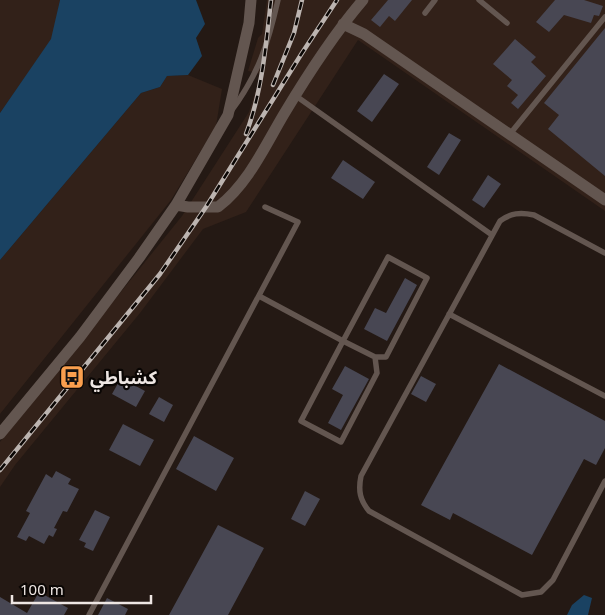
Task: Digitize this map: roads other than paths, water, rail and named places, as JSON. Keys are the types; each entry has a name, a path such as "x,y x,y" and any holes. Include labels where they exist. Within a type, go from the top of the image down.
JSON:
{"street":[{"path":"0,434 80,337 176,205 228,115 249,23 252,0"},
{"path":"176,205 218,207 239,189 343,24 363,0"},
{"path":"343,24 364,34 605,200"}],"lane":[{"path":"228,115 247,89 257,70 266,47 278,0"},
{"path":"425,13 435,0"},
{"path":"479,0 507,23"},
{"path":"510,134 605,16"},
{"path":"296,96 492,235"},
{"path":"89,615 298,222 265,207"},
{"path":"605,253 534,215 522,212 510,214 500,221 361,476 359,487 362,502 369,511 522,595 540,592 553,580 605,481"},
{"path":"259,296 343,340 374,357 386,357 427,278 388,257 343,340 301,421 341,442 377,373 374,357"},
{"path":"449,314 605,396"}],"water":[{"path":"60,0 196,0 205,24 196,38 202,56 188,75 167,76 160,87 141,93 0,260 0,113 51,39"},
{"path":"584,595 592,598 588,615 567,615 572,605"}],"railway":[{"path":"246,134 260,85 271,0"},
{"path":"273,85 294,33 302,0"},
{"path":"0,470 160,274 206,207 337,0"}],"place":[{"name":"كشباطي","path":"72,377"}]}
